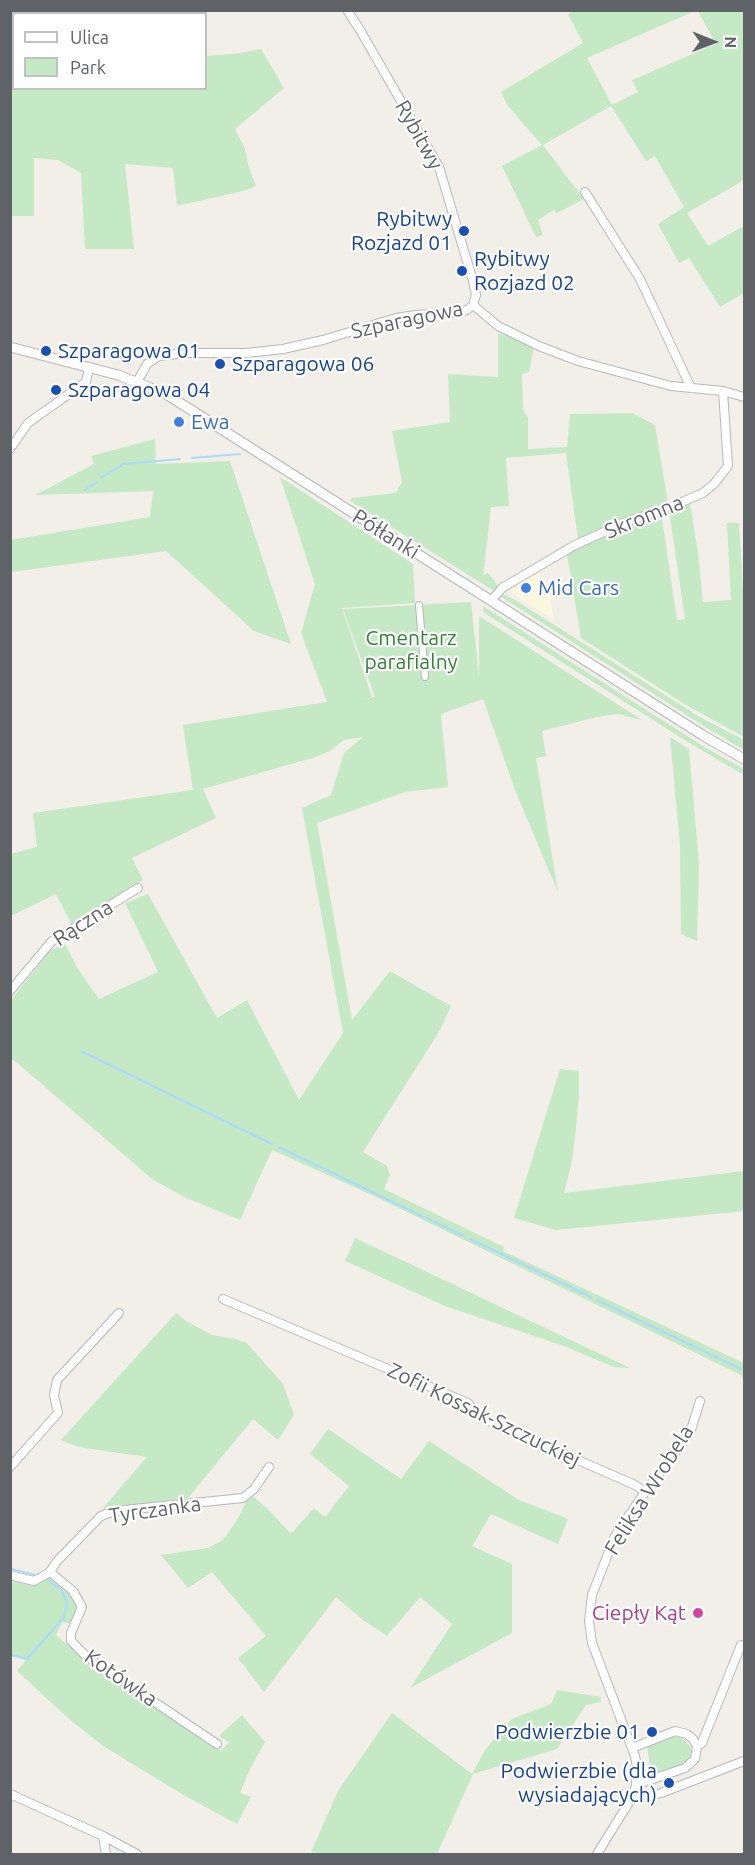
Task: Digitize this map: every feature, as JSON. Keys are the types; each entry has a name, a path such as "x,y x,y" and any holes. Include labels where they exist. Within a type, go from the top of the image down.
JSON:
{"street":[{"name":"Rybitwy","path":"346,10 440,167 473,281 476,295 473,305"},
{"path":"585,192 640,279 691,388"},
{"name":"Szparagowa","path":"137,382 147,364 159,356 188,353 246,353 283,349 323,340 396,318 458,313 473,305 498,326 558,353 671,386 723,391 744,397"},
{"name":"Półłanki","path":"10,347 137,382 160,391 704,736 744,759"},
{"path":"10,449 28,423 86,382 89,368"},
{"name":"Skromna","path":"491,601 502,588 575,545 624,523 703,493 714,484 728,466 723,391"},
{"path":"419,605 424,677"},
{"name":"Rączna","path":"10,991 52,941 138,888"},
{"name":"Zofii Kossak-Szczuckiej","path":"223,1299 468,1403 480,1417 635,1485 645,1492"},
{"path":"10,1467 58,1413 54,1395 57,1380 119,1313"},
{"name":"Feliksa Wrobela","path":"597,1854 633,1796 637,1767 592,1643 589,1614 594,1587 611,1544 645,1492 690,1433 700,1401"},
{"name":"Tyrczanka","path":"50,1572 57,1561 101,1516 114,1511 243,1498 254,1489 269,1467"},
{"path":"10,1575 34,1581 50,1572"},
{"name":"Kotówka","path":"50,1572 73,1591 82,1607 71,1633 71,1641 86,1656 217,1744"},
{"path":"697,1746 702,1743 741,1645"},
{"path":"632,1748 670,1732 679,1731 693,1739 697,1746 695,1759 686,1768 636,1785"},
{"path":"633,1796 645,1797 661,1793 744,1761"},
{"path":"10,1794 104,1836 137,1854"},
{"path":"104,1836 106,1854"}],"shaded area":[{"path":"539,571 549,595 554,620 513,594 511,587"}],"green space":[{"path":"11,10 140,11 12,12 12,90 207,90 207,56 261,49 284,88 235,129 245,149 256,186 177,206 173,168 125,164 134,249 85,249 81,173 58,160 34,158 34,216 11,216"},
{"path":"573,11 695,11 587,58 612,105 638,92 632,80 716,44 698,11 744,11 744,180 687,213 708,246 744,226 744,293 720,307 689,258 679,263 658,224 684,207 655,156 646,161 611,106 543,145 584,199 557,213 554,210 538,220 543,235 536,237 502,166 542,145 508,106 501,92 583,43 568,14"},
{"path":"498,333 534,346 529,372 522,374 523,409 528,418 528,449 567,447 570,414 632,413 655,425 668,503 578,539 566,453 506,458 509,506 491,507 483,576 487,573 493,578 498,587 494,591 350,501 352,498 396,493 402,482 392,431 450,422 448,374 498,377"},
{"path":"155,439 156,464 230,461 291,644 254,631 166,551 11,572 11,540 150,517 153,491 35,495 94,464 91,456"},
{"name":"Cmentarz parafialny","path":"280,477 413,564 415,603 342,608 372,697 363,699 375,697 343,609 471,602 479,677 479,616 642,720 618,714 596,717 542,731 546,756 536,758 558,892 515,790 483,699 441,714 448,787 405,792 317,823 352,1020 390,971 451,1006 440,1030 363,1152 387,1166 390,1175 384,1189 504,1247 503,1251 744,1363 744,1381 741,1375 372,1195 272,1150 240,1220 184,1197 152,1179 11,1059 11,1000 51,950 65,944 78,969 99,999 158,972 125,903 148,894 217,1018 247,1000 299,1100 343,1033 302,808 331,795 344,753 363,737 344,740 330,751 316,757 203,789 216,818 132,858 143,880 71,923 56,894 11,916 10,854 37,847 33,813 193,790 183,725 327,702 301,633 315,584"},
{"path":"690,503 703,602 731,600 727,523 739,523 744,589 744,737 686,705 581,638 567,554 616,530 661,512 677,620 685,619 669,510"},
{"path":"500,595 515,600 698,716 744,740 744,750 707,728"},
{"path":"483,606 706,748 744,769 744,775 486,614"},
{"path":"670,737 689,749 699,865 697,941 681,934 680,845"},
{"path":"560,1069 579,1071 572,1161 564,1193 744,1171 744,1211 556,1230 514,1218"},
{"path":"355,1238 630,1368 614,1367 564,1346 445,1306 345,1261"},
{"path":"176,1313 212,1335 247,1343 283,1384 294,1415 278,1440 253,1419 188,1498 103,1508 147,1457 78,1447 61,1440"},
{"path":"328,1429 401,1479 429,1441 519,1500 568,1519 558,1544 491,1514 472,1546 512,1564 512,1633 410,1688 452,1624 420,1597 387,1636 363,1620 336,1597 264,1692 238,1658 266,1636 212,1572 188,1588 161,1555 208,1548 223,1540 237,1520 250,1494 267,1508 291,1534 314,1508 325,1517 349,1486 310,1454"},
{"path":"51,1577 63,1586 77,1605 72,1624 62,1622 56,1635 88,1661 221,1751 229,1742 219,1736 242,1715 265,1742 240,1793 251,1797 237,1824 187,1797 103,1746 68,1718 17,1671 26,1658 11,1655 10,1579 38,1583"},
{"path":"557,1690 601,1697 601,1702 586,1705 557,1749 473,1774 437,1854 311,1852 338,1791 392,1713 472,1774 485,1750 512,1719 551,1704"},
{"path":"672,1736 681,1737 690,1746 692,1754 686,1763 653,1776 647,1746"}],"waterway":[{"path":"192,458 240,454"},
{"path":"102,477 123,464 180,459"},
{"path":"85,490 97,482"},
{"path":"81,1051 272,1144"},
{"path":"278,1147 464,1236"},
{"path":"470,1239 591,1297"},
{"path":"597,1300 741,1369"},
{"path":"12,1569 35,1575"},
{"path":"10,1655 27,1659 64,1617 67,1603 62,1591 48,1580"}],"place":[{"name":"Rybitwy Rozjazd 01","path":"464,231"},
{"name":"Rybitwy Rozjazd 02","path":"462,271"},
{"name":"Szparagowa 01","path":"46,351"},
{"name":"Szparagowa 06","path":"220,364"},
{"name":"Szparagowa 04","path":"56,390"},
{"name":"Ewa","path":"179,422"},
{"name":"Mid Cars","path":"526,588"},
{"name":"Ciepły Kąt","path":"698,1613"},
{"name":"Podwierzbie 01","path":"652,1732"},
{"name":"Podwierzbie (dla wysiadających)","path":"669,1783"}]}
